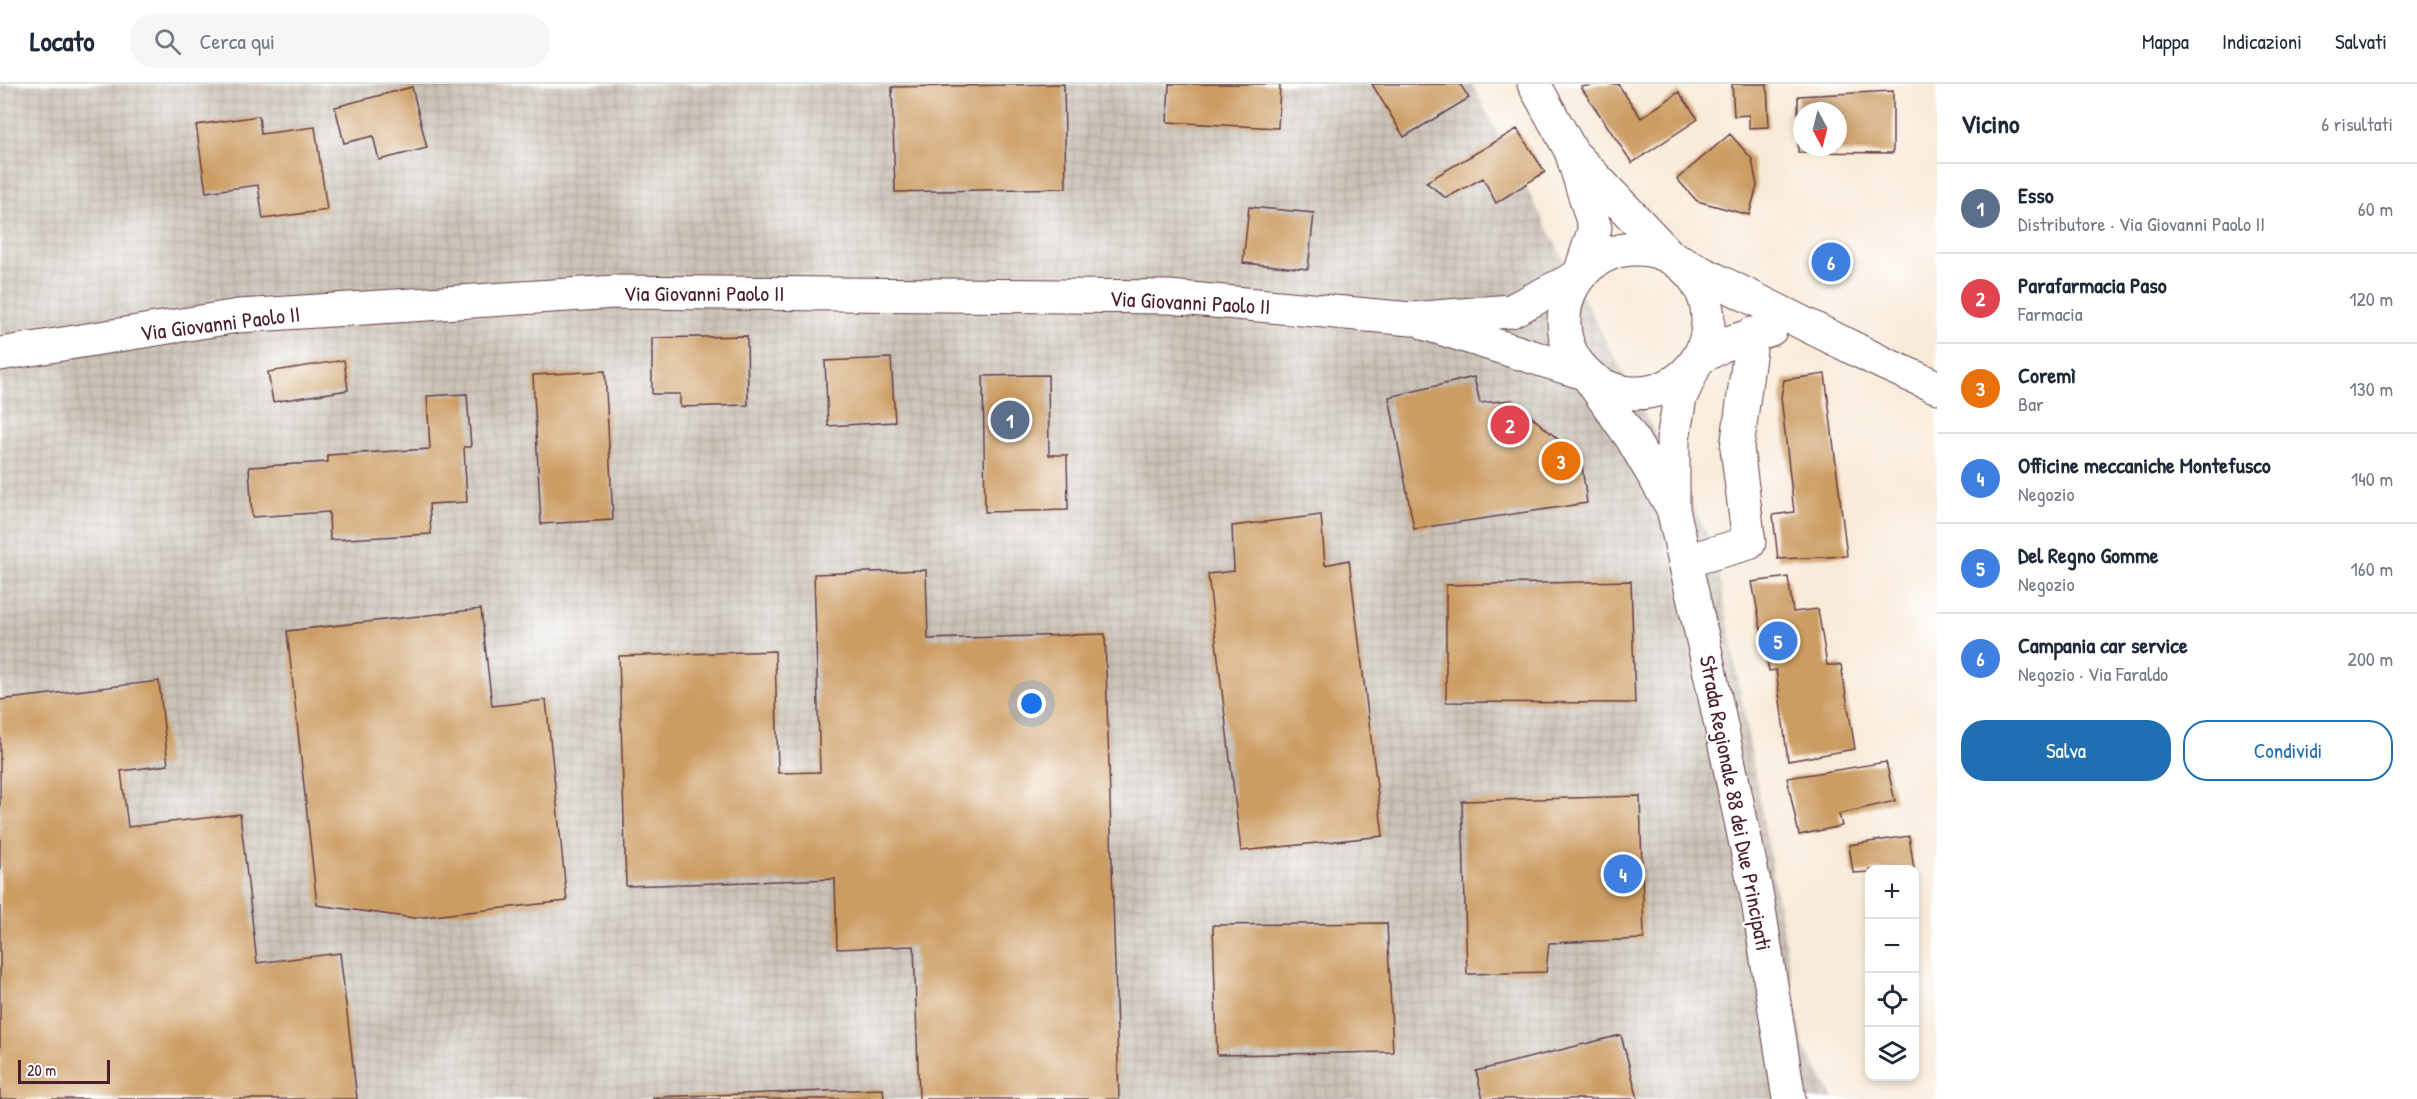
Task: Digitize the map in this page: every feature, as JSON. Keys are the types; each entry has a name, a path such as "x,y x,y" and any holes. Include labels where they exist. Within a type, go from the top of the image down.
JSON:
{"street":[{"name":"Strada Regionale 88 dei Due Principati","path":"1534,84 1571,151 1595,228 1579,276 1567,300 1564,324 1568,345 1574,358 1631,437 1673,509"},
{"name":"Strada Regionale 88 dei Due Principati","path":"1571,151 1672,258 1693,275 1707,304 1708,334 1680,398 1673,439 1673,509 1758,902 1789,1099"},
{"name":"Strada Regionale 88 dei Due Principati","path":"1579,276 1605,256 1628,249 1651,250 1672,258"},
{"path":"1672,258 1819,329 1883,363 1937,387"},
{"path":"1411,319 1511,311 1579,276"},
{"name":"Via Giovanni Paolo II","path":"0,354 238,316 615,292 1169,297 1411,319"},
{"path":"1411,319 1587,374"},
{"path":"1698,359 1725,344 1767,328 1819,329"},
{"path":"1685,561 1749,543 1737,448 1752,334"},
{"name":"Strada Regionale 88 dei Due Principati","path":"1587,374 1597,382 1620,392 1654,392 1677,381 1693,367 1698,359"}],"shaded area":[{"path":"0,84 1472,84 1715,549 1804,1048 1834,1099 0,1099"}],"building":[{"path":"1064,84 1066,188 895,192 892,87"},
{"path":"1169,84 1280,84 1278,128 1167,122"},
{"path":"1372,84 1460,84 1469,98 1404,137"},
{"path":"1618,84 1641,118 1679,92 1698,119 1632,163 1581,87"},
{"path":"1732,84 1767,84 1769,127 1749,128 1749,115 1734,116"},
{"path":"412,87 427,148 379,160 373,136 344,143 335,107"},
{"path":"1893,91 1893,153 1847,153 1847,102 1798,102 1798,96"},
{"path":"259,116 261,134 315,127 327,210 263,219 258,185 206,192 196,125"},
{"path":"1517,129 1545,172 1496,203 1483,178 1446,198 1426,182"},
{"path":"1730,134 1752,159 1757,186 1749,215 1697,201 1677,179"},
{"path":"1249,207 1314,213 1308,269 1243,263"},
{"path":"747,336 748,405 680,407 680,394 652,394 652,338"},
{"path":"891,358 895,422 828,426 825,361"},
{"path":"344,360 348,390 273,402 268,372"},
{"path":"605,371 613,520 541,524 533,375"},
{"path":"1825,374 1847,556 1778,559 1773,515 1794,512 1781,397 1784,380"},
{"path":"1048,375 1049,455 1067,455 1068,510 985,512 983,376"},
{"path":"1474,377 1480,403 1512,400 1581,459 1587,503 1414,529 1389,397"},
{"path":"467,394 471,447 464,447 467,502 429,504 431,534 330,540 329,512 252,517 249,467 328,462 327,455 430,449 427,396"},
{"path":"1321,515 1325,565 1349,560 1383,836 1241,851 1208,574 1234,571 1232,526"},
{"path":"926,570 928,639 1105,634 1119,1099 919,1099 914,946 837,949 835,879 626,886 619,656 775,651 778,773 820,772 814,574"},
{"path":"1788,577 1793,612 1818,609 1827,665 1841,665 1855,749 1788,761 1776,670 1769,671 1752,582"},
{"path":"1631,581 1635,703 1446,702 1446,585"},
{"path":"481,609 492,706 546,700 567,901 414,918 317,905 287,631"},
{"path":"159,681 168,765 121,771 128,827 240,814 257,963 340,953 357,1099 0,1099 0,700"},
{"path":"1886,762 1895,801 1839,814 1842,826 1799,835 1787,778"},
{"path":"1640,796 1644,939 1549,943 1546,972 1467,974 1462,801"},
{"path":"1909,836 1913,865 1865,865 1865,872 1853,873 1849,845"},
{"path":"1387,923 1393,1052 1217,1055 1213,925"},
{"path":"1621,1035 1638,1099 1483,1099 1476,1071"},
{"path":"883,1089 884,1099 653,1099 653,1097"}],"place":[{"name":"Campania car service","path":"1831,262"},
{"name":"Esso","path":"1010,420"},
{"name":"Parafarmacia Paso","path":"1510,425"},
{"name":"Coremì","path":"1561,461"},
{"name":"Del Regno Gomme","path":"1778,641"},
{"name":"Officine meccaniche Montefusco","path":"1623,874"}]}
